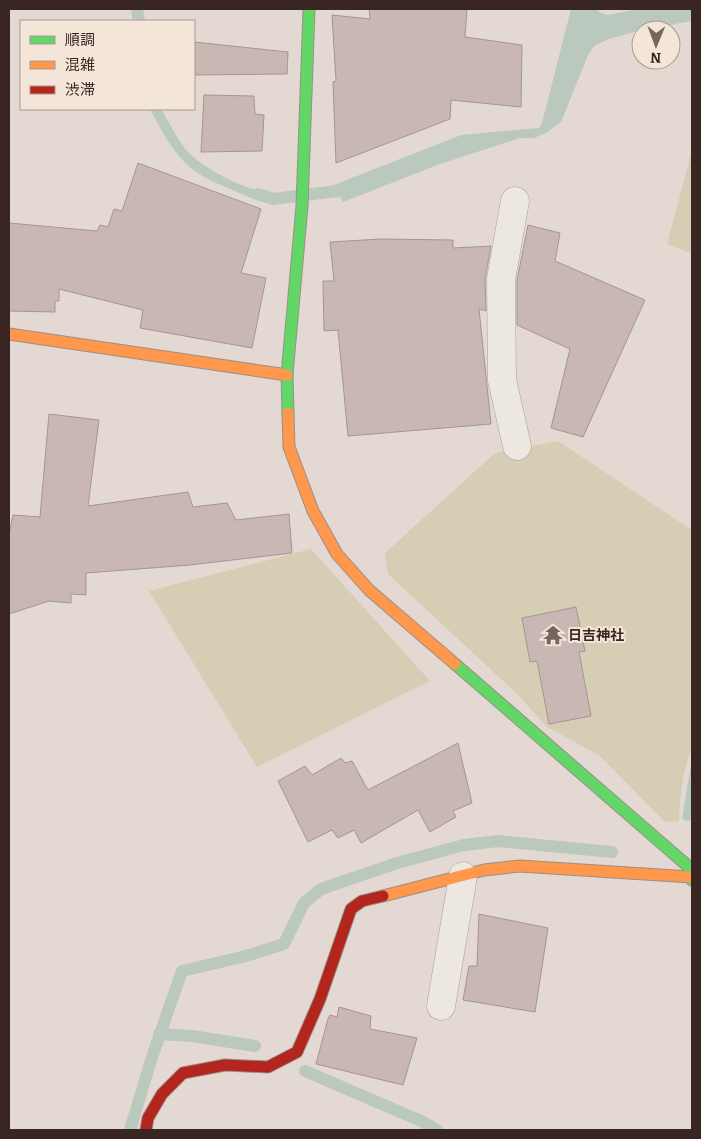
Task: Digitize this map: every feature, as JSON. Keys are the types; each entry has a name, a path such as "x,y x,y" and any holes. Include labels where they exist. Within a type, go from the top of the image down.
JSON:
{"street":[{"path":"308,9 302,206 287,375 289,447 313,511 337,554 369,590 691,870"},
{"path":"515,201 501,279 502,380 516,446"},
{"path":"9,334 287,375"},
{"path":"146,1130 148,1118 162,1094 183,1073 225,1065 268,1067 297,1052 320,999 351,909 362,901 484,870 520,866 691,870"},
{"path":"441,1006 463,876"}],"shaded area":[{"path":"571,9 597,9 599,12 608,15 638,9 692,9 692,21 681,23 681,20 631,20 631,33 609,39 594,46 588,55 561,122 546,133 534,138 520,138 440,164 343,202 334,185 461,135 539,128 542,123"},
{"path":"151,110 162,110 182,144 198,161 229,180 252,189 273,193 273,203 250,198 215,183 195,171 175,151"},
{"path":"692,150 692,254 667,244"},
{"path":"558,441 692,530 692,746 682,783 679,821 665,822 600,756 547,727 518,695 388,574 385,553 495,453"},
{"path":"311,549 430,681 257,767 149,591"},
{"path":"692,758 692,820 687,821 682,819"}],"building":[{"path":"369,9 467,9 465,37 522,45 521,107 451,100 450,119 336,163 333,82 336,81 332,15 370,19"},
{"path":"195,42 288,52 287,74 195,75"},
{"path":"204,95 254,96 255,114 264,115 262,151 201,152"},
{"path":"138,163 261,209 241,273 266,278 252,348 140,328 143,310 59,289 59,301 55,301 55,312 9,311 9,223 97,231 100,225 108,227 114,209 122,211"},
{"path":"528,225 560,233 555,261 645,300 583,437 551,428 570,349 517,325 517,280"},
{"path":"381,239 453,240 453,248 491,246 485,279 486,311 479,309 491,424 348,436 338,330 324,331 323,281 334,281 330,242"},
{"path":"49,414 99,420 88,506 188,492 193,507 227,503 236,520 289,514 292,553 190,565 86,573 86,595 71,594 71,603 49,601 9,614 9,535 13,515 40,517"},
{"path":"576,607 585,651 579,652 591,716 549,724 537,661 530,662 522,618"},
{"path":"458,743 472,803 453,811 456,817 430,832 418,810 361,843 354,830 338,838 332,830 308,842 278,781 305,766 312,775 341,758 345,763 352,761 368,790"},
{"path":"479,914 548,928 535,1012 463,1000 469,966 477,966"},
{"path":"339,1007 371,1016 370,1029 417,1038 403,1085 316,1064 328,1019 330,1015 337,1017"}],"waterway":[{"path":"137,9 139,20"},
{"path":"258,194 273,199 337,191 353,185"},
{"path":"130,1130 152,1057 182,971 246,956 284,944 304,903 321,889 397,863 464,845 498,841 612,852"},
{"path":"159,1034 192,1036 255,1046"},
{"path":"305,1071 421,1121 437,1130"}],"traffic: fast":[{"path":"288,413 287,375 302,206 309,9"},
{"path":"455,664 689,867 692,880"}],"traffic: slow":[{"path":"9,334 287,375"},
{"path":"288,413 289,447 313,511 337,554 369,590 455,664"},
{"path":"383,896 484,870 520,866 691,877"}],"traffic: jam":[{"path":"146,1130 148,1118 162,1094 183,1073 225,1065 268,1067 297,1052 320,999 351,909 362,901 383,896"}],"place":[{"name":"日吉神社","path":"553,635"}]}
